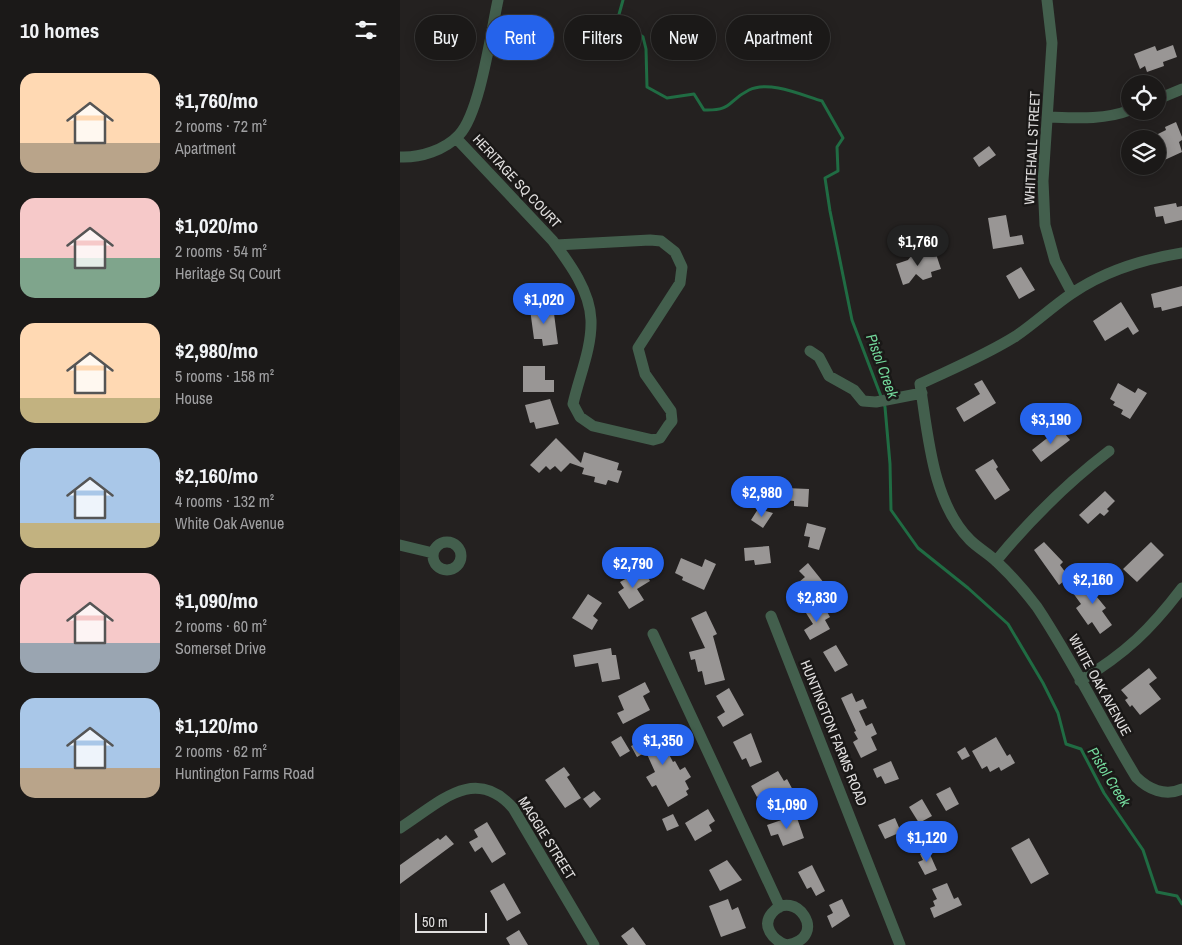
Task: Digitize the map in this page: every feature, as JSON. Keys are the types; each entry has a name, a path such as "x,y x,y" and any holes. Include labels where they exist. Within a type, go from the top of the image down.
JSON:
{"street":[{"path":"400,157 412,158 431,153 456,138 471,116 498,0"},
{"name":"WHITEHALL STREET","path":"1047,0 1052,43 1049,117 1043,180 1045,225 1055,261 1072,293"},
{"path":"1166,95 1182,90"},
{"path":"1049,117 1086,118 1121,113"},
{"name":"HERITAGE SQ COURT","path":"456,138 556,245 570,263 587,297 591,321 586,353 573,404 580,417 593,426 654,440 660,438 672,421 671,411 645,374 638,348 680,283 681,261 675,252 661,241 556,245"},
{"path":"810,351 819,357 829,376 849,386 863,401 876,402 892,398 921,388 1017,336 1072,293 1106,276 1139,263 1182,253"},
{"name":"WHITE OAK AVENUE","path":"921,388 942,490 954,519 970,540 996,561 1029,595 1051,628 1080,682 1136,777 1147,788 1166,792 1182,789"},
{"path":"996,561 1022,530 1076,476 1109,451"},
{"path":"400,545 433,553"},
{"path":"1080,682 1112,662 1138,640 1156,623 1182,588"},
{"name":"HUNTINGTON FARMS ROAD","path":"771,616 900,945"},
{"path":"653,634 780,906"},
{"name":"MAGGIE STREET","path":"400,828 458,791 474,787 488,788 501,795 513,808 594,945"},
{"path":"790,905 800,909 806,917 808,927 804,937 792,945 776,941 770,933 768,923 772,913 780,906 790,905"}],"building":[{"path":"1173,45 1177,57 1163,62 1164,66 1147,72 1145,66 1140,69 1134,54 1155,46 1157,51"},
{"path":"1176,122 1182,137 1182,140 1179,142 1182,152 1166,159 1166,130 1165,127"},
{"path":"989,146 996,155 979,167 973,158"},
{"path":"1176,203 1177,207 1182,206 1182,220 1165,224 1163,216 1156,217 1154,207"},
{"path":"1006,215 1010,237 1022,235 1024,244 993,249 988,218"},
{"path":"915,251 920,256 935,251 941,269 931,272 932,277 923,280 916,274 909,283 903,285 896,264 908,260"},
{"path":"1021,267 1035,290 1019,299 1006,276"},
{"path":"1182,286 1182,306 1162,311 1161,307 1154,308 1151,294"},
{"path":"1121,302 1139,331 1133,335 1128,327 1105,341 1093,321"},
{"path":"553,306 558,344 543,346 542,339 534,339 530,309"},
{"path":"523,366 545,366 545,380 554,380 554,392 523,392"},
{"path":"982,380 996,403 964,422 956,408 980,394 974,384"},
{"path":"1118,383 1135,393 1138,388 1147,393 1130,419 1121,414 1123,410 1113,405 1115,402 1110,399"},
{"path":"550,399 559,424 536,429 534,422 530,423 525,405"},
{"path":"1060,428 1070,440 1041,462 1032,450"},
{"path":"556,438 581,463 584,452 619,463 617,470 622,471 618,483 608,480 606,485 594,482 595,477 582,474 584,468 570,463 561,472 555,466 550,470 546,466 539,473 530,465"},
{"path":"993,459 998,467 996,469 1010,490 995,500 975,470"},
{"path":"785,488 809,489 808,507 794,506 794,501 784,500"},
{"path":"1105,491 1115,501 1107,509 1109,511 1104,516 1100,513 1088,524 1079,515"},
{"path":"758,509 773,513 763,528 751,520"},
{"path":"807,523 826,528 819,550 808,547 810,537 804,536"},
{"path":"1044,542 1063,562 1060,565 1069,577 1059,585 1034,550"},
{"path":"1151,542 1164,555 1137,582 1123,569"},
{"path":"769,546 771,563 755,565 754,560 745,561 744,548"},
{"path":"681,558 702,567 705,559 716,564 704,590 682,580 683,577 675,573"},
{"path":"808,563 824,583 810,595 799,582 805,577 799,571"},
{"path":"643,569 650,581 637,589 644,600 629,609 618,592 624,588 620,582"},
{"path":"1102,574 1106,581 1092,591 1106,608 1102,611 1112,625 1100,634 1092,622 1088,625 1076,608 1081,604 1073,593"},
{"path":"588,594 602,603 593,616 598,620 592,630 572,618"},
{"path":"818,606 822,613 826,610 830,617 825,620 830,629 810,640 804,630 813,624 806,613"},
{"path":"706,611 717,634 713,636 725,680 705,685 702,671 698,672 695,659 691,660 689,652 705,648 691,618"},
{"path":"836,645 848,665 835,672 823,652"},
{"path":"611,648 612,655 616,655 620,679 602,682 598,663 575,667 573,655"},
{"path":"1149,668 1157,678 1149,684 1161,699 1140,715 1132,705 1130,707 1125,700 1128,698 1121,690"},
{"path":"645,682 650,692 643,696 650,710 623,724 617,713 624,710 618,696"},
{"path":"729,688 744,715 723,727 717,717 725,712 716,696"},
{"path":"852,693 856,702 863,699 867,708 859,711 866,726 872,723 877,734 871,737 877,750 861,758 853,742 858,739 854,732 856,731 841,698"},
{"path":"665,724 671,736 662,741 673,762 675,761 680,770 685,767 691,777 685,781 689,789 686,791 688,795 668,807 656,785 652,787 646,777 655,772 646,752 637,757 631,746 641,741 640,737"},
{"path":"751,733 762,762 750,767 746,758 742,760 733,742"},
{"path":"621,736 630,751 620,757 611,742"},
{"path":"996,737 1007,756 1010,754 1015,763 1001,771 999,767 990,772 987,766 982,769 972,751"},
{"path":"965,747 970,756 962,760 957,752"},
{"path":"891,761 899,779 885,784 881,776 877,778 873,769"},
{"path":"564,767 570,775 567,777 581,798 565,808 545,780"},
{"path":"778,771 784,781 787,779 795,794 780,802 778,797 764,804 760,795 757,797 751,786"},
{"path":"950,787 959,804 946,811 936,794"},
{"path":"594,791 601,799 590,808 583,799"},
{"path":"922,799 932,816 919,823 909,807"},
{"path":"708,809 715,821 709,825 712,831 695,841 685,823"},
{"path":"673,814 679,826 667,831 662,819"},
{"path":"796,815 804,838 783,846 778,834 771,836 767,825"},
{"path":"895,818 901,832 885,839 878,825"},
{"path":"487,822 506,854 492,863 482,847 475,852 469,842 478,837 474,830"},
{"path":"446,835 454,844 400,884 400,865 438,838 440,840"},
{"path":"1029,838 1049,874 1031,884 1011,848"},
{"path":"928,850 937,870 925,875 918,862 923,860 920,854"},
{"path":"727,860 742,880 720,891 709,870"},
{"path":"812,865 825,891 816,896 811,887 807,889 798,872"},
{"path":"504,883 521,913 507,921 490,891"},
{"path":"947,883 954,899 958,897 962,905 934,918 930,908 935,906 933,901 937,899 932,889"},
{"path":"728,899 732,910 738,907 746,928 721,937 709,906"},
{"path":"842,899 850,916 832,928 827,916 833,913 829,905"},
{"path":"633,927 646,945 628,945 621,936"},
{"path":"519,930 528,945 510,945 506,938"}],"waterway":[{"name":"Pistol Creek","path":"623,0 618,18 643,37 646,49 647,87 667,98 694,94 704,110 713,110 725,107 749,90 757,87 766,87 786,90 822,101 843,138 837,147 838,171 825,178 852,320 885,407 890,464 891,510 918,548 968,588 1008,624 1043,683 1058,713 1066,744 1081,749 1104,793 1143,850 1157,892 1177,896 1182,904"}]}
